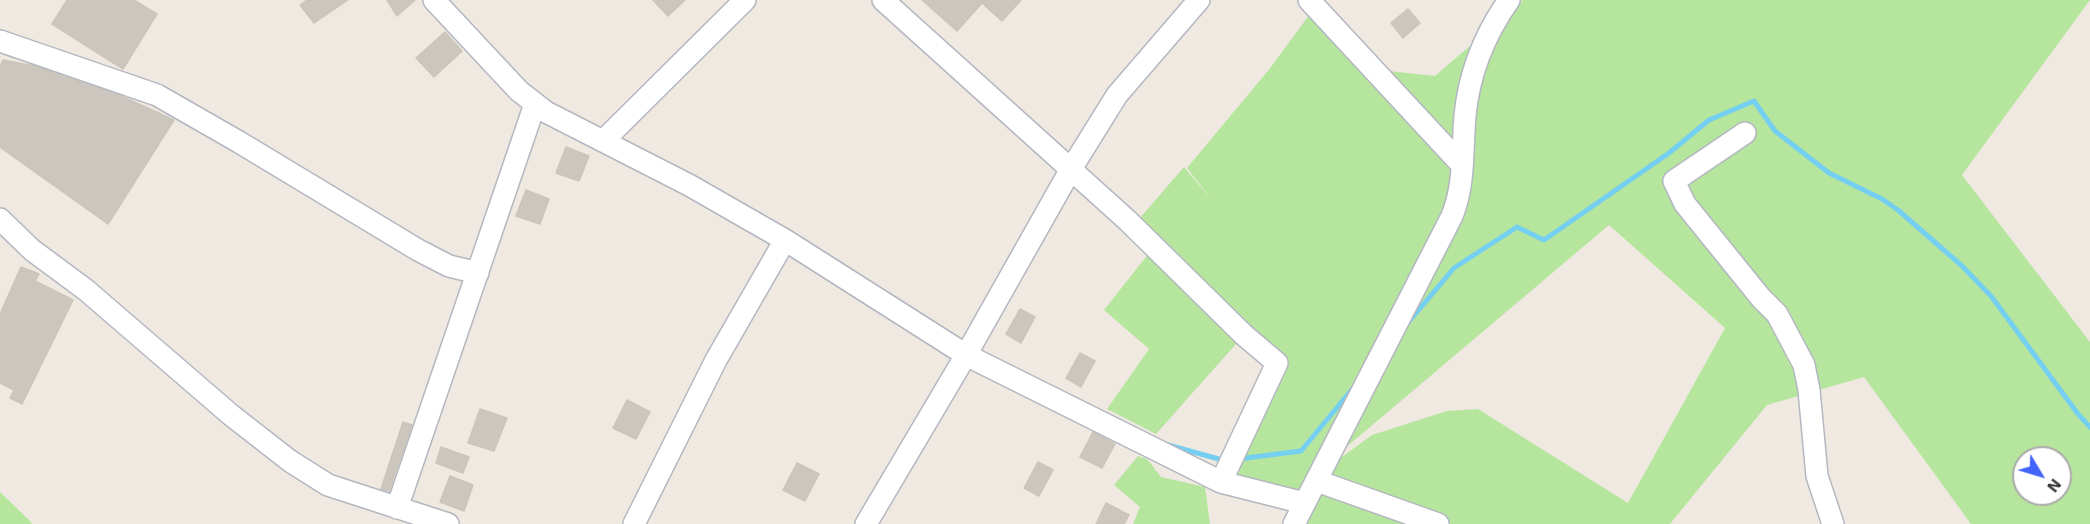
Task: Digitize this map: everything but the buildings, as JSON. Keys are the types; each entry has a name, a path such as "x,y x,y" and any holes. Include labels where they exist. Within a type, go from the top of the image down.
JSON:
{"street":[{"path":"434,0 519,91 546,112 689,185 785,240 966,356 1221,482 1304,503"},
{"path":"603,141 745,0"},
{"path":"884,0 1127,220 1244,335 1277,363 1221,482"},
{"path":"866,524 966,356 1071,169 1117,95 1199,0"},
{"path":"1309,0 1462,165"},
{"path":"1294,524 1452,216 1459,196 1465,118 1472,79 1483,45 1509,0"},
{"path":"0,41 157,95 418,250 449,266 478,273"},
{"path":"397,508 535,104"},
{"path":"1745,134 1674,181 1685,204 1777,315 1804,365 1809,390 1818,476 1833,524"},
{"path":"0,219 32,250 86,290 231,415 290,461 328,485 448,524"},
{"path":"634,524 716,360 785,240"},
{"path":"1317,481 1438,524"}],"green space":[{"path":"1523,0 2090,0 1962,175 2090,342 2090,524 1971,524 1864,377 1767,405 1670,524 1300,524 1324,470 1372,435 1447,411 1478,409 1628,503 1725,328 1609,225 1318,471 1301,497 1227,474 1281,361 1133,226 1184,167 1212,200 1187,168 1271,67 1315,7 1370,69 1435,76"},
{"path":"1149,253 1244,335 1156,434 1107,409 1149,349 1104,310"},
{"path":"1138,456 1147,459 1161,477 1205,487 1210,524 1133,524 1140,507 1114,485"},
{"path":"0,492 31,522 32,524 0,524"}],"waterway":[{"path":"1406,325 1454,268 1517,227 1544,240 1669,153 1709,120 1754,101 1775,131 1829,173 1882,199 1898,210 1961,265 1991,296 2090,427"},
{"path":"1238,459 1301,451 1354,387"},
{"path":"1168,445 1226,461"}]}
